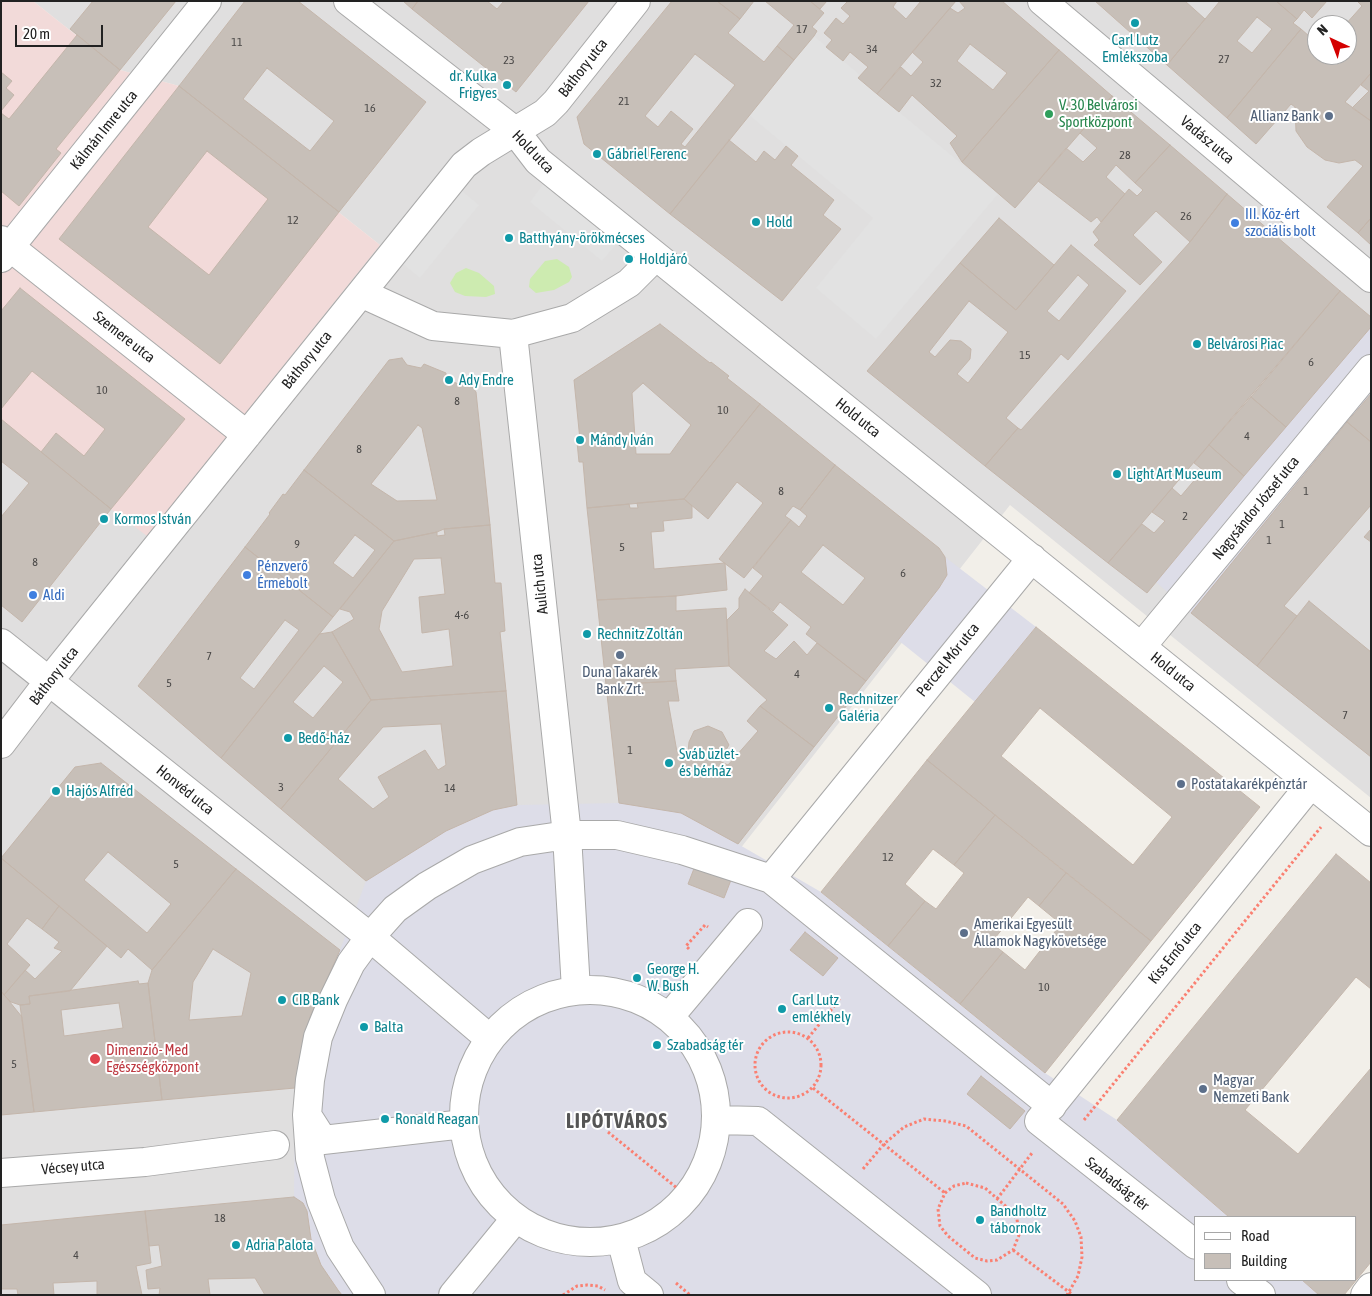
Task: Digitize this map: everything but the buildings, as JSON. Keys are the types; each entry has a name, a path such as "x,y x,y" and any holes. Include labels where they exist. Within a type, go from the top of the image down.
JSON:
{"street":[{"name":"Kálmán Imre utca","path":"4,248 207,1"},
{"name":"Hold utca","path":"348,1 514,131 538,161 1371,832"},
{"name":"Báthory utca","path":"1,744 49,681 464,165 481,152 545,112 556,102 636,1"},
{"name":"Vadász utca","path":"1042,1 1371,278"},
{"name":"Szemere utca","path":"4,248 247,435"},
{"path":"361,293 434,326 513,334 572,318 629,283 656,256"},
{"name":"Aulich utca","path":"513,334 567,834"},
{"name":"Nagysándor József utca","path":"1141,647 1371,369"},
{"name":"Perczel Mór utca","path":"771,879 1032,558"},
{"name":"Honvéd utca","path":"1,643 370,937"},
{"name":"Kiss Ernő utca","path":"1045,1114 1311,784"},
{"path":"567,834 576,990"},
{"name":"Szabadság tér","path":"371,1295 340,1248 321,1200 310,1158 307,1116 310,1080 318,1037 333,1000 351,963 370,937 395,909 427,886 472,860 520,842 567,834 617,836 664,846 771,879 1045,1114 1066,1143 1194,1243"},
{"path":"670,1016 748,923"},
{"path":"370,937 490,1039"},
{"path":"576,990 609,990 641,999 670,1016 696,1045 712,1081 717,1120 709,1161 688,1197 658,1223 621,1239 584,1242 566,1239 548,1235 516,1218 489,1192 471,1160 464,1124 466,1094 475,1065 490,1039 514,1015 543,998 576,990"},
{"path":"307,1116 323,1140 326,1155 316,1182"},
{"path":"717,1120 758,1121 976,1295"},
{"path":"323,1140 464,1124"},
{"name":"Vécsey utca","path":"1,1173 144,1162 275,1145"},
{"path":"454,1295 516,1218"},
{"path":"621,1239 632,1281 650,1295"},
{"path":"1242,1281 1261,1295"},
{"path":"1365,1295 1371,1288"}],"path":[{"path":"1066,1143 1338,805"},
{"path":"808,1038 840,999"},
{"path":"788,1032 808,1038 820,1056 821,1067 813,1088 795,1098 785,1099 775,1097 766,1091 760,1084 754,1064 756,1054 762,1045 774,1036 788,1032"},
{"path":"813,1088 945,1193"},
{"path":"846,1190 884,1144 904,1127 924,1119 966,1126 1063,1204 1076,1220 1081,1237 1082,1257 1078,1276 1068,1293"},
{"path":"608,1132 688,1197"},
{"path":"997,1199 1032,1154"},
{"path":"966,1183 985,1188 1010,1210 1017,1219 1019,1235 1013,1250 998,1260 987,1262 975,1258 948,1236 940,1226 938,1209 945,1193 954,1186 966,1183"},
{"path":"1013,1250 1068,1293 1074,1295"},
{"path":"564,1295 577,1286 587,1284 598,1286 608,1291"}],"shaded area":[{"path":"1,1 33,1 120,70 179,86 380,245 147,536 1,419"},
{"path":"33,1 1371,1 1371,798 1010,505 736,854 355,1295 1,1295 1,419 380,245 179,86 120,70"},
{"path":"814,36 860,75 858,78 998,194 876,339 816,288 873,218 749,115"},
{"path":"552,172 627,232 602,261 530,202"},
{"path":"451,182 479,205 420,278 392,255"},
{"path":"1371,327 1371,394 1191,613 1156,582"},
{"path":"945,557 1036,627 975,702 898,640 947,575"},
{"name":"Szabadság tér","path":"619,803 681,813 821,892 1045,1073 1117,1120 1228,1216 1194,1216 1194,1281 1303,1281 1319,1295 342,1295 321,1265 311,1239 307,1211 303,1203 294,1197 295,1088 310,1017 340,950 366,881 446,831 493,810 517,805"}],"green space":[{"path":"557,259 569,267 572,277 569,282 554,290 536,293 529,287 530,279 545,261"},
{"path":"466,268 479,273 494,286 495,294 486,297 465,296 455,292 450,283 456,273"}],"place":[{"name":"Carl Lutz Emlékszoba","path":"1135,23"},
{"name":"dr. Kulka Frigyes","path":"507,85"},
{"name":"V. 30 Belvárosi Sportközpont","path":"1049,114"},
{"name":"Allianz Bank","path":"1329,116"},
{"name":"Gábriel Ferenc","path":"597,154"},
{"name":"Hold","path":"756,222"},
{"name":"III. Köz-ért szociális bolt","path":"1235,223"},
{"name":"Batthyány-örökmécses","path":"509,238"},
{"name":"Holdjáró","path":"629,259"},
{"name":"Belvárosi Piac","path":"1197,344"},
{"name":"Ady Endre","path":"449,380"},
{"name":"Mándy Iván","path":"580,440"},
{"name":"Light Art Museum","path":"1117,474"},
{"name":"Kormos István","path":"104,519"},
{"name":"Pénzverő Érmebolt","path":"247,575"},
{"name":"Aldi","path":"33,595"},
{"name":"Rechnitz Zoltán","path":"587,634"},
{"name":"Duna Takarék Bank Zrt.","path":"620,655"},
{"name":"Rechnitzer Galéria","path":"829,708"},
{"name":"Bedő-ház","path":"288,738"},
{"name":"Sváb üzlet- és bérház","path":"669,763"},
{"name":"Postatakarékpénztár","path":"1181,784"},
{"name":"Hajós Alfréd","path":"56,791"},
{"name":"Amerikai Egyesült Államok Nagykövetsége","path":"964,933"},
{"name":"George H. W. Bush","path":"637,978"},
{"name":"CIB Bank","path":"282,1000"},
{"name":"Carl Lutz emlékhely","path":"782,1009"},
{"name":"Balta","path":"364,1027"},
{"name":"Szabadság tér","path":"657,1045"},
{"name":"Dimenzió- Med Egészségközpont","path":"95,1059"},
{"name":"Magyar Nemzeti Bank","path":"1203,1089"},
{"name":"Ronald Reagan","path":"385,1119"},
{"name":"Bandholtz tábornok","path":"980,1220"},
{"name":"Adria Palota","path":"236,1245"}],"district":[{"name":"LIPÓTVÁROS","path":"617,1122"}]}
